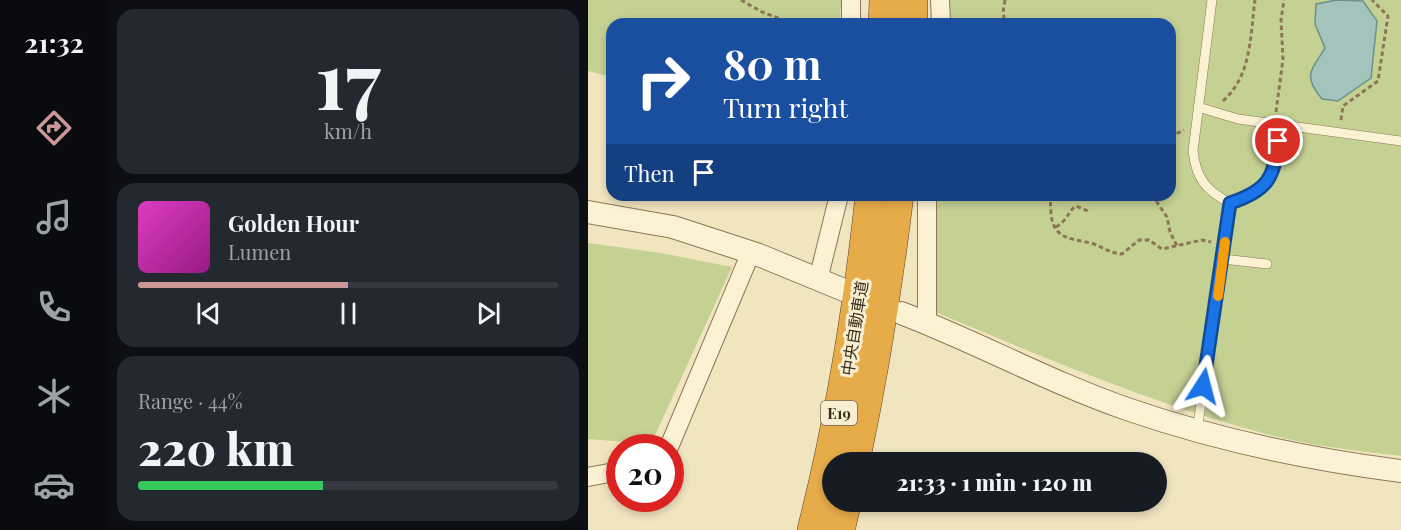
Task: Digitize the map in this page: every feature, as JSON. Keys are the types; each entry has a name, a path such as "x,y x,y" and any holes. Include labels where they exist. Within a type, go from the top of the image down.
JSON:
{"highway":[{"path":"885,18 886,0"},
{"path":"911,0 911,18"},
{"name":"中央自動車道","path":"813,530 843,394 862,282 871,201"},
{"name":"中央自動車道","path":"856,452 886,285 896,201"},
{"path":"838,530 842,512"}],"street":[{"path":"851,0 851,18"},
{"path":"940,0 940,18"},
{"path":"818,280 838,201"},
{"path":"927,201 927,323"},
{"path":"588,212 673,227 751,252 844,290"},
{"path":"674,434 751,252"},
{"path":"901,313 1082,391 1125,408 1197,431 1330,462 1401,471"},
{"path":"588,477 606,474"}],"lane":[{"path":"1212,0 1193,151 1195,169 1202,182 1218,197 1230,203 1257,193 1268,180 1277,156 1277,125"},
{"path":"1198,107 1238,119 1401,141"},
{"path":"1197,431 1230,203"},
{"path":"1223,259 1267,264"}],"path":[{"path":"741,0 778,18"},
{"path":"1004,18 1005,0"},
{"path":"1213,111 1234,90 1246,69 1255,0"},
{"path":"1277,125 1283,59 1281,20 1284,0"},
{"path":"1340,134 1343,106 1378,81 1388,16 1372,0"},
{"path":"1050,201 1052,223 1064,237 1095,244 1113,253 1122,254 1139,240 1149,240 1162,249 1202,240 1225,245"},
{"path":"1156,201 1167,217 1170,232 1177,246"},
{"path":"1056,227 1064,222 1073,207 1088,211"}],"green space":[{"path":"588,0 841,0 840,18 606,18 606,76 588,71"},
{"path":"945,0 1401,0 1401,456 1302,442 1227,423 1101,380 935,312 932,201 1176,201 1176,18 945,18"},
{"path":"588,243 661,253 732,267 656,434 606,434 606,440 588,439"}],"water":[{"path":"1337,0 1363,1 1377,21 1371,78 1338,101 1322,99 1312,85 1311,79 1312,69 1325,48 1315,24 1316,4"}],"slow traffic":[{"path":"1218,296 1225,242"}],"route":[{"path":"1203,386 1230,203 1257,193 1268,180 1277,156 1278,141"}]}
